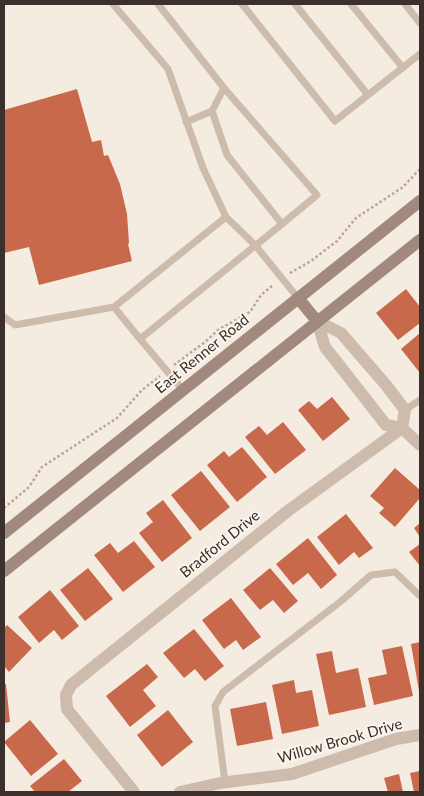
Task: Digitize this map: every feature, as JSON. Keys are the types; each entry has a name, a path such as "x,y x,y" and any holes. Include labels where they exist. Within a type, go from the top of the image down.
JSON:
{"main road":[{"name":"East Renner Road","path":"4,533 420,201"},
{"path":"4,570 420,240"},
{"path":"298,298 317,321"}],"street":[{"path":"317,321 341,333 405,410 402,428"},
{"path":"317,321 325,347 386,425 402,428 420,446"},
{"name":"Bradford Drive","path":"134,792 67,709 66,695 75,681 240,548 341,470 402,428"},
{"name":"Willow Brook Drive","path":"180,792 225,782 292,774 396,739 420,735"}],"lane":[{"path":"113,4 168,69 203,168 226,217 256,245 298,298"},
{"path":"140,339 317,195 224,88 158,4"},
{"path":"242,4 335,122 420,54"},
{"path":"295,4 368,95"},
{"path":"351,4 403,68"},
{"path":"405,4 420,23"},
{"path":"186,122 212,112 224,88"},
{"path":"212,112 227,155 282,224"},
{"path":"4,317 15,325 114,306 226,217"},
{"path":"114,306 183,390"},
{"path":"405,410 420,400"},
{"path":"225,782 215,706 223,692 340,602 371,575 395,572 420,596"}],"path":[{"path":"4,508 29,487 42,467 117,418 142,390 218,330 250,312 261,295 337,241 356,218 403,188 420,169"}],"building":[{"path":"77,89 92,142 101,140 104,156 108,155 120,184 127,214 128,244 132,261 39,285 29,247 4,253 4,110"},
{"path":"406,289 420,307 420,323 398,340 376,313"},
{"path":"420,333 420,373 401,349"},
{"path":"332,397 350,419 323,441 298,410 309,401 317,409"},
{"path":"283,422 306,450 275,474 245,437 259,426 267,435"},
{"path":"242,447 267,477 237,502 207,465 224,451 229,457"},
{"path":"395,468 420,490 420,498 395,527 379,513 384,508 370,496"},
{"path":"201,471 230,507 200,531 171,495"},
{"path":"163,500 192,538 162,562 139,533 153,522 146,513"},
{"path":"346,514 373,548 359,558 354,552 339,565 317,537"},
{"path":"420,523 420,537 414,528"},
{"path":"308,538 337,575 321,589 308,573 293,585 276,564"},
{"path":"134,541 155,567 123,592 94,555 110,543 118,553"},
{"path":"420,544 420,566 409,552"},
{"path":"88,568 113,599 85,621 60,590"},
{"path":"270,568 298,601 284,613 273,600 260,610 243,590"},
{"path":"50,590 79,626 62,640 54,630 39,643 18,617"},
{"path":"231,598 261,637 243,650 236,640 224,649 202,620"},
{"path":"7,625 32,648 9,672 4,666 4,628"},
{"path":"194,629 224,666 205,681 195,669 184,678 163,653"},
{"path":"420,642 420,691 419,691 411,644"},
{"path":"402,646 413,696 374,705 368,678 387,674 382,650"},
{"path":"332,651 336,673 358,668 366,707 329,715 316,654"},
{"path":"147,664 158,677 143,690 156,706 130,727 106,696"},
{"path":"294,680 296,693 312,690 319,726 282,734 272,685"},
{"path":"4,684 6,684 10,722 4,723"},
{"path":"266,702 273,739 237,746 230,709"},
{"path":"168,710 193,742 162,767 137,735"},
{"path":"30,720 58,754 31,776 4,742"},
{"path":"64,759 82,781 68,792 35,792 30,786"},
{"path":"420,771 420,792 414,792 410,773"},
{"path":"399,774 403,792 388,792 384,778"}]}
